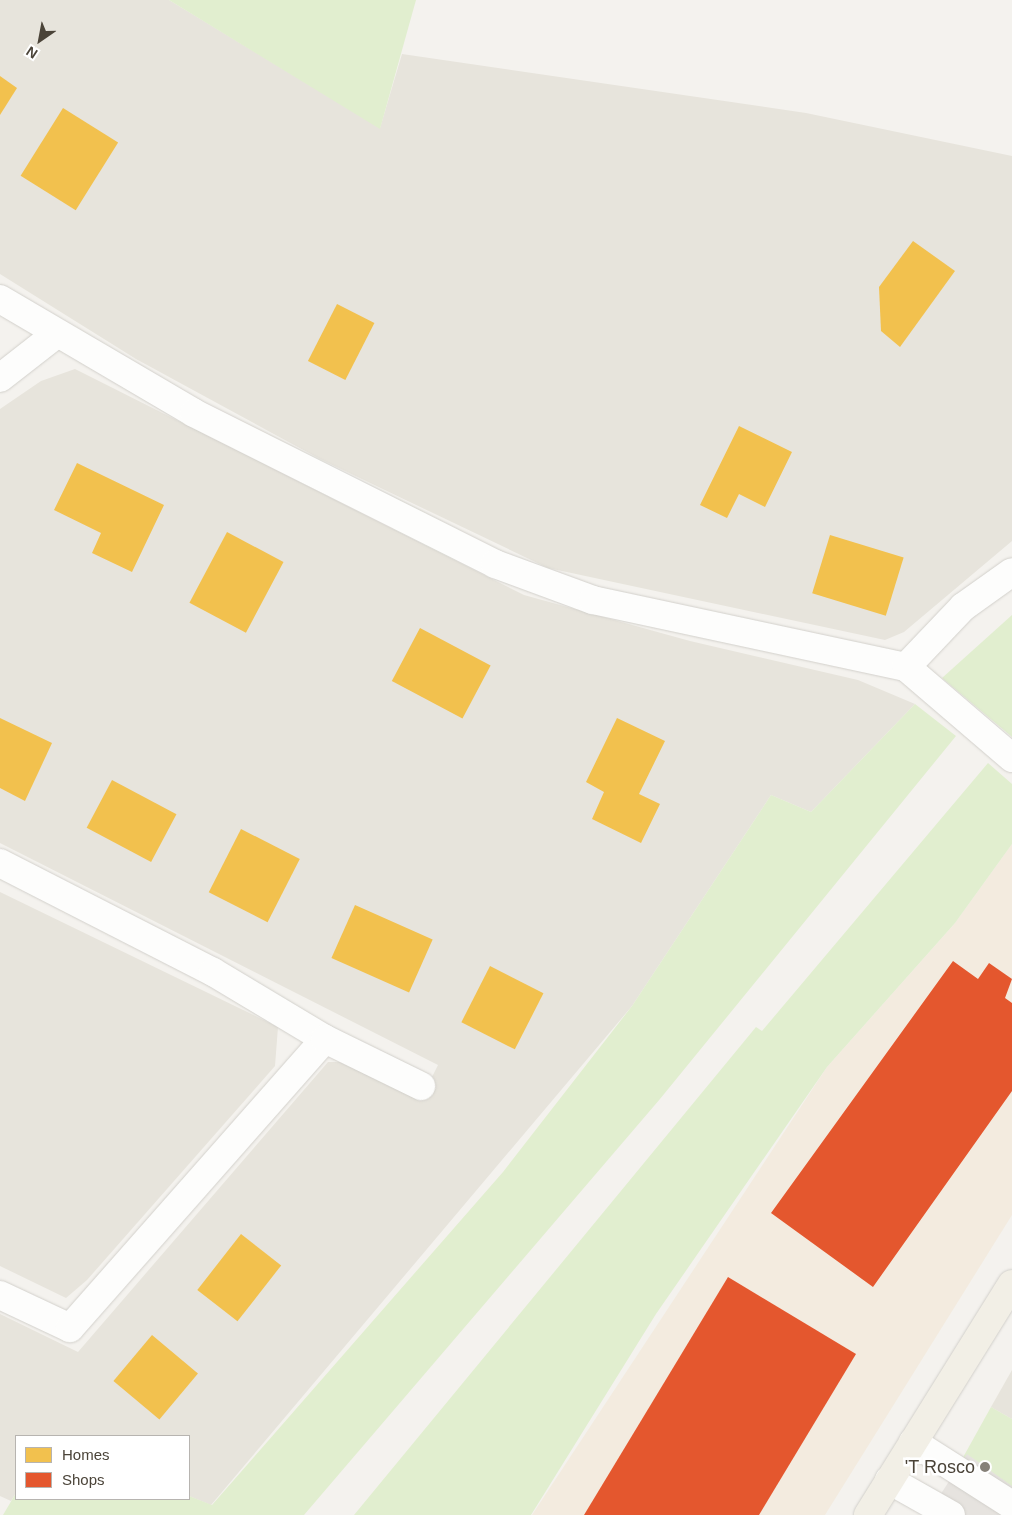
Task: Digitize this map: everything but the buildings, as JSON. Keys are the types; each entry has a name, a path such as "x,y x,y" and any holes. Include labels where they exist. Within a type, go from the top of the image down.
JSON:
{"main road":[{"path":"868,1515 1012,1284"}],"street":[{"path":"0,299 55,335 202,417 495,564 593,600 906,667 1012,758"},
{"path":"0,378 55,335"},
{"path":"906,667 963,607 1012,572"},
{"path":"0,864 213,972 325,1039 421,1086"},
{"path":"0,1295 70,1328 325,1039"},
{"path":"913,1442 1012,1505"},
{"path":"890,1480 951,1515"}],"shaded area":[{"path":"0,0 169,0 380,128 402,54 806,113 1012,156 1012,541 904,632 885,640 548,568 320,459 136,359 0,274"},
{"path":"75,369 524,595 690,641 858,680 915,704 811,812 771,795 632,1006 211,1505 190,1496 190,1435 15,1435 15,1495 11,1501 0,1496 0,1314 78,1352 328,1062 345,1062 420,1101 438,1065 0,843 0,409 41,381"},
{"path":"1012,844 1012,1215 825,1515 532,1515 827,1067 955,923"},
{"path":"0,892 278,1027 275,1066 87,1280 66,1298 0,1266"},
{"path":"1012,1370 1012,1419 991,1407"},
{"path":"967,1454 1012,1486 1012,1515 927,1515"}],"green space":[{"path":"169,0 416,0 380,129"},
{"path":"1012,615 1012,737 942,678"},
{"path":"915,704 956,736 660,1099 304,1515 3,1515 15,1495 15,1500 190,1500 190,1496 212,1505 503,1172 632,1006 771,795 811,812"},
{"path":"988,763 1012,784 1012,844 955,923 827,1067 656,1314 531,1515 354,1515 756,1027 762,1031"},
{"name":"'T Rosco","path":"991,1407 1012,1419 1012,1515 931,1515"}],"place":[{"name":"'T Rosco","path":"985,1467"}]}
